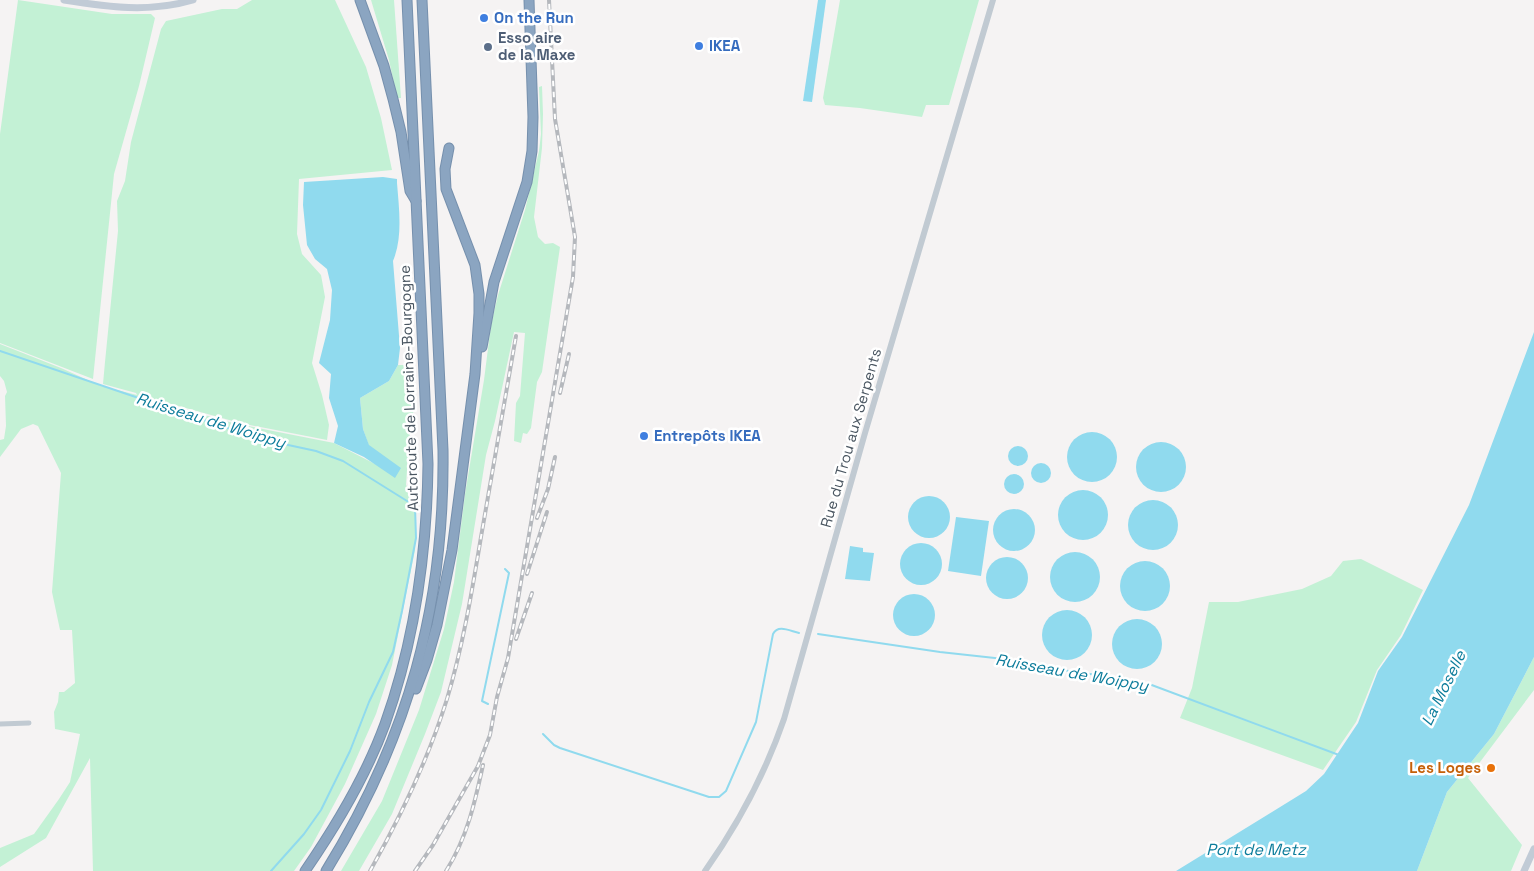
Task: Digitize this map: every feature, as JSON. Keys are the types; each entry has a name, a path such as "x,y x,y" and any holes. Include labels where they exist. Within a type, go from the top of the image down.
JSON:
{"highway":[{"path":"360,0 384,66 404,146 410,191 416,201"},
{"name":"Autoroute de Lorraine-Bourgogne","path":"306,871 358,784 384,726 400,679 422,569 428,511 428,464 407,0"},
{"name":"Autoroute de Lorraine-Bourgogne","path":"326,871 356,822 373,788 406,706 420,660 434,593 442,527 444,491 438,318 422,0"},
{"path":"475,374 482,348 494,282 527,182 533,117 529,0"},
{"path":"406,706 417,688 427,660 452,550 475,374 480,313 477,273 470,249 446,189 445,169 449,148"}],"main road":[{"path":"64,0 124,8 193,0"},
{"path":"1524,871 1534,849"}],"street":[{"name":"Rue du Trou aux Serpents","path":"705,871 738,822 752,796 772,751 789,703 864,438 993,0"},
{"path":"0,724 29,724"}],"green space":[{"path":"18,0 112,14 151,14 155,18 139,86 114,174 93,379 0,343 0,134"},
{"path":"252,0 335,0 366,67 381,118 392,170 299,179 297,234 302,254 321,275 325,297 312,363 329,425 327,440 240,423 146,397 147,399 233,423 334,443 379,466 383,456 369,446 363,429 360,398 389,381 398,365 413,365 416,394 409,441 406,485 415,498 415,550 392,665 376,714 345,784 311,847 294,871 93,871 90,758 46,838 0,867 0,848 34,834 70,782 80,734 55,729 54,712 59,692 64,692 75,683 72,630 60,630 52,592 61,473 38,426 33,424 21,429 0,457 0,440 4,439 6,426 5,396 7,392 4,381 0,376 0,344 101,386 137,395 136,393 103,384 118,231 117,201 125,181 131,142 161,29 166,21 222,9 237,9"},
{"path":"371,0 394,0 401,98 397,98 389,60"},
{"path":"840,0 979,0 949,105 926,105 922,117 825,105 823,98"},
{"path":"542,86 542,148 534,217 538,237 545,244 553,243 560,247 542,372 537,382 531,428 527,434 523,433 521,443 514,441 516,403 520,396 525,333 514,332 486,455 462,604 441,692 392,814 359,871 341,871 382,801 419,710 444,629 454,582 465,494 491,325 498,295 525,210 539,151 541,134 539,87"},
{"path":"1361,559 1423,590 1401,635 1377,670 1356,722 1323,770 1180,718 1192,688 1209,602 1238,602 1302,589 1331,576 1343,561"},
{"path":"1534,657 1534,690 1468,778 1522,845 1511,871 1417,871 1447,792 1494,734"}],"water":[{"path":"818,0 826,0 812,102 803,101"},
{"path":"383,177 397,179 399,233 393,261 400,348 398,365 389,381 360,398 363,429 369,445 401,468 395,478 364,457 334,443 338,426 329,398 331,374 319,363 330,320 332,290 327,269 315,259 307,245 303,205 304,182"},
{"path":"1534,332 1534,657 1494,734 1447,792 1417,871 1176,871 1306,791 1324,774 1358,723 1378,671 1402,637 1469,505"},
{"path":"1097,432 1110,439 1116,447 1116,467 1110,475 1102,481 1087,482 1074,475 1068,467 1067,452 1074,439 1082,433"},
{"path":"1156,442 1166,442 1179,449 1186,462 1186,472 1179,485 1166,492 1156,492 1147,488 1140,481 1136,472 1136,462 1140,453 1147,446"},
{"path":"1018,446 1025,449 1028,456 1025,463 1018,466 1011,463 1008,456 1011,449"},
{"path":"1041,463 1048,466 1051,473 1048,480 1041,483 1034,480 1031,473 1034,466"},
{"path":"1014,474 1021,477 1024,484 1021,491 1014,494 1007,491 1004,484 1007,477"},
{"path":"1078,490 1088,490 1101,497 1108,510 1108,520 1101,533 1088,540 1078,540 1069,536 1062,529 1058,520 1058,510 1062,501 1069,494"},
{"path":"925,496 933,496 944,502 950,517 944,532 933,538 925,538 914,532 908,521 908,513 914,502"},
{"path":"1148,500 1158,500 1171,507 1178,520 1178,530 1171,543 1158,550 1148,550 1139,546 1132,539 1128,530 1128,520 1132,511 1139,504"},
{"path":"1010,509 1018,509 1029,515 1035,530 1029,545 1018,551 1010,551 999,545 993,534 993,526 999,515"},
{"path":"956,517 989,521 981,576 948,571"},
{"path":"917,543 925,543 936,549 942,564 936,579 925,585 917,585 906,579 900,568 900,560 906,549"},
{"path":"850,546 863,548 863,552 874,553 870,581 845,579"},
{"path":"1080,552 1093,559 1099,567 1099,587 1093,595 1085,601 1070,602 1057,595 1051,587 1050,572 1057,559 1065,553"},
{"path":"1007,557 1022,563 1028,578 1022,593 1007,599 992,593 986,578 992,563"},
{"path":"1140,561 1150,561 1163,568 1170,581 1170,591 1163,604 1150,611 1140,611 1131,607 1124,600 1120,591 1120,581 1124,572 1131,565"},
{"path":"914,594 929,600 935,615 929,630 914,636 899,630 893,615 899,600"},
{"path":"1062,610 1072,610 1085,617 1092,630 1092,640 1085,653 1072,660 1062,660 1053,656 1046,649 1042,640 1042,630 1046,621 1053,614"},
{"path":"1132,619 1142,619 1155,626 1162,639 1162,649 1155,662 1142,669 1132,669 1123,665 1116,658 1112,649 1112,639 1116,630 1123,623"}],"waterway":[{"name":"Ruisseau de Woippy","path":"0,351 218,425 265,440 316,451 343,461 415,506"},
{"path":"271,871 304,834 321,810 350,751 369,702 393,652 416,538 415,506 418,508"},
{"name":"Ruisseau de Woippy","path":"488,704 482,701 509,573 505,569"},
{"name":"Ruisseau de Woippy","path":"543,734 560,748 709,797 719,797 726,791 756,722 773,634 778,629 799,633"},
{"name":"Ruisseau de Woippy","path":"818,634 940,652 1004,659 1040,667 1149,684 1339,755"}],"railway":[{"path":"415,871 433,845 478,766 490,735 497,697 508,658 573,277 575,237 555,119 549,0"},
{"path":"370,871 403,808 422,766 440,722 453,679 471,598 516,336"},
{"path":"560,393 569,354"},
{"path":"537,518 548,489 555,457"},
{"path":"527,574 547,512"},
{"path":"516,639 532,593"},
{"path":"446,871 465,833 483,765"}],"place":[{"name":"On the Run","path":"484,18"},
{"name":"IKEA","path":"699,46"},
{"name":"Esso aire de la Maxe","path":"488,47"},
{"name":"Entrepôts IKEA","path":"644,436"},
{"name":"Les Loges","path":"1491,768"}],"water label":[{"name":"La Moselle","path":"1443,688"},
{"name":"Port de Metz","path":"1256,849"}]}
